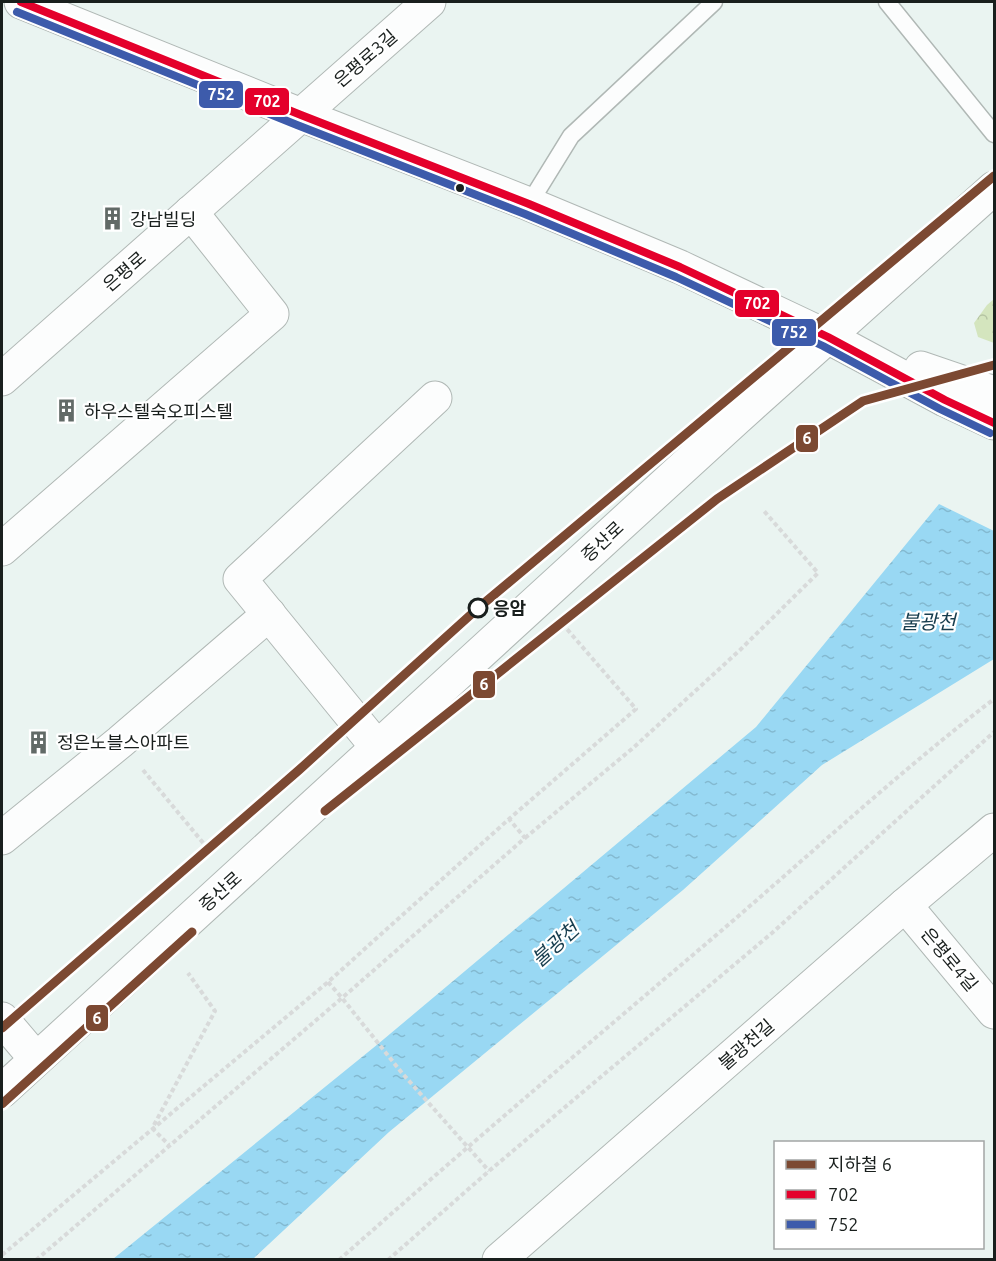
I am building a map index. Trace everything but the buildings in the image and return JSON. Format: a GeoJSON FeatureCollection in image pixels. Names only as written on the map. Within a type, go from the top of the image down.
{"type":"FeatureCollection","features":[{"type":"Feature","properties":{"kind":"street"},"geometry":{"type":"LineString","coordinates":[[21,2],[68,10],[301,115],[529,204],[680,267],[828,337],[945,400],[994,423]]}},
{"type":"Feature","properties":{"kind":"street","name":"은평로3길"},"geometry":{"type":"LineString","coordinates":[[301,115],[424,3]]}},
{"type":"Feature","properties":{"kind":"street","name":"은평로"},"geometry":{"type":"LineString","coordinates":[[2,379],[301,115]]}},
{"type":"Feature","properties":{"kind":"street","name":"증산로"},"geometry":{"type":"LineString","coordinates":[[2,1091],[728,426],[994,188]]}},
{"type":"Feature","properties":{"kind":"street"},"geometry":{"type":"LineString","coordinates":[[2,549],[272,314],[191,212]]}},
{"type":"Feature","properties":{"kind":"street"},"geometry":{"type":"LineString","coordinates":[[828,337],[994,393]]}},
{"type":"Feature","properties":{"kind":"street"},"geometry":{"type":"LineString","coordinates":[[377,747],[240,579],[435,398]]}},
{"type":"Feature","properties":{"kind":"street"},"geometry":{"type":"LineString","coordinates":[[2,838],[269,614]]}},
{"type":"Feature","properties":{"kind":"street","name":"불광천길"},"geometry":{"type":"LineString","coordinates":[[499,1260],[994,830]]}},
{"type":"Feature","properties":{"kind":"street","name":"은평로4길"},"geometry":{"type":"LineString","coordinates":[[905,905],[990,996]]}},
{"type":"Feature","properties":{"kind":"street"},"geometry":{"type":"LineString","coordinates":[[2,1019],[36,1059]]}},
{"type":"Feature","properties":{"kind":"lane"},"geometry":{"type":"LineString","coordinates":[[529,204],[571,136],[714,2]]}},
{"type":"Feature","properties":{"kind":"lane"},"geometry":{"type":"LineString","coordinates":[[887,2],[994,134]]}},
{"type":"Feature","properties":{"kind":"path"},"geometry":{"type":"LineString","coordinates":[[36,1260],[525,838],[633,748],[740,650],[818,573],[764,511]]}},
{"type":"Feature","properties":{"kind":"path"},"geometry":{"type":"LineString","coordinates":[[2,1255],[328,982],[509,819],[636,709],[540,598]]}},
{"type":"Feature","properties":{"kind":"path"},"geometry":{"type":"LineString","coordinates":[[339,1260],[467,1147],[947,735],[994,699]]}},
{"type":"Feature","properties":{"kind":"path"},"geometry":{"type":"LineString","coordinates":[[388,1260],[489,1171],[772,933],[994,732]]}},
{"type":"Feature","properties":{"kind":"path"},"geometry":{"type":"LineString","coordinates":[[120,741],[233,879]]}},
{"type":"Feature","properties":{"kind":"path"},"geometry":{"type":"LineString","coordinates":[[509,819],[525,838]]}},
{"type":"Feature","properties":{"kind":"path"},"geometry":{"type":"LineString","coordinates":[[152,1128],[215,1011],[165,941]]}},
{"type":"Feature","properties":{"kind":"path"},"geometry":{"type":"LineString","coordinates":[[328,982],[402,1073],[489,1171]]}},
{"type":"Feature","properties":{"kind":"path"},"geometry":{"type":"LineString","coordinates":[[152,1128],[169,1145]]}},
{"type":"Feature","properties":{"kind":"green space"},"geometry":{"type":"Polygon","coordinates":[[[994,299],[994,343],[978,337],[974,323],[994,299]]]}},
{"type":"Feature","properties":{"kind":"water","name":"불광천"},"geometry":{"type":"Polygon","coordinates":[[[939,504],[994,531],[994,659],[822,765],[683,890],[389,1132],[253,1259],[113,1259],[378,1044],[756,727],[939,504]]]}},
{"type":"Feature","properties":{"kind":"metro line","name":"6"},"geometry":{"type":"LineString","coordinates":[[2,1028],[299,770],[477,609],[994,176]]}},
{"type":"Feature","properties":{"kind":"metro line","name":"6"},"geometry":{"type":"LineString","coordinates":[[325,811],[717,499],[863,401],[994,365]]}},
{"type":"Feature","properties":{"kind":"metro line","name":"6"},"geometry":{"type":"LineString","coordinates":[[2,1104],[192,932]]}},
{"type":"Feature","properties":{"kind":"transit line","name":"702"},"geometry":{"type":"LineString","coordinates":[[21,2],[529,204],[680,267],[828,337],[945,400],[994,423]]}},
{"type":"Feature","properties":{"kind":"transit line","name":"752"},"geometry":{"type":"LineString","coordinates":[[17,12],[525,214],[676,277],[823,346],[940,409],[990,433]]}},
{"type":"Feature","properties":{"kind":"place","name":"강남빌딩"},"geometry":{"type":"Point","coordinates":[112,219]}},
{"type":"Feature","properties":{"kind":"place","name":"하우스텔숙오피스텔"},"geometry":{"type":"Point","coordinates":[66,411]}},
{"type":"Feature","properties":{"kind":"place","name":"응암"},"geometry":{"type":"Point","coordinates":[478,608]}},
{"type":"Feature","properties":{"kind":"place","name":"정은노블스아파트"},"geometry":{"type":"Point","coordinates":[39,742]}}]}
